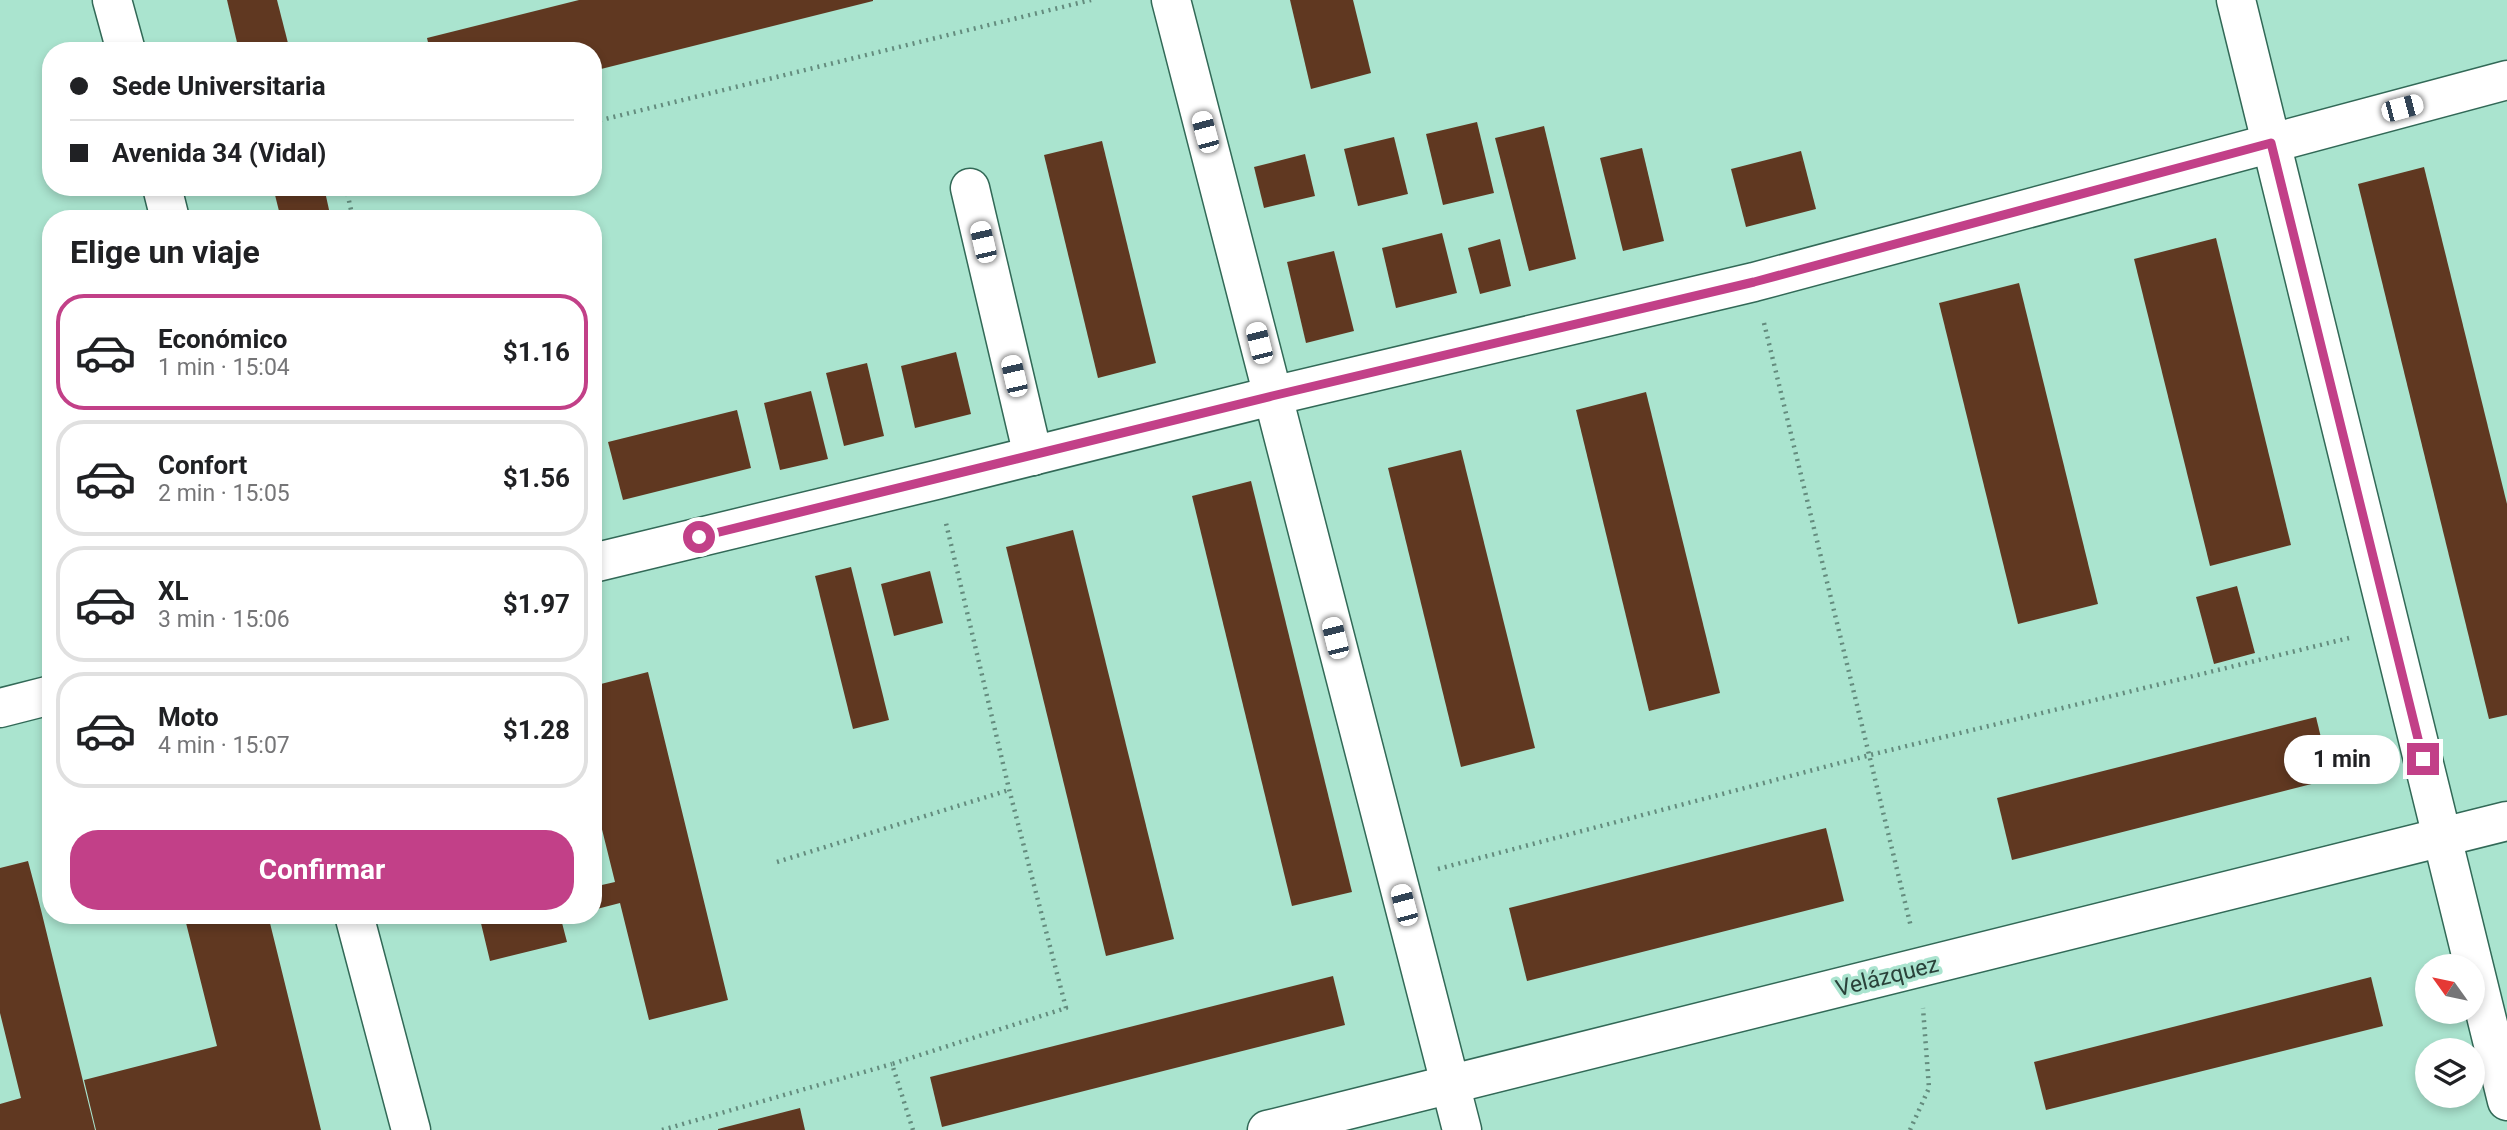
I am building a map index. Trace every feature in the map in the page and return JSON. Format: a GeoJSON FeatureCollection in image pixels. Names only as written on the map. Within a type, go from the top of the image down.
{"type":"FeatureCollection","features":[{"type":"Feature","properties":{"kind":"street"},"geometry":{"type":"LineString","coordinates":[[112,0],[124,42]]}},
{"type":"Feature","properties":{"kind":"street"},"geometry":{"type":"LineString","coordinates":[[1171,0],[1462,1130]]}},
{"type":"Feature","properties":{"kind":"street"},"geometry":{"type":"LineString","coordinates":[[2236,0],[2507,1101]]}},
{"type":"Feature","properties":{"kind":"street"},"geometry":{"type":"LineString","coordinates":[[602,561],[1272,396],[1754,282],[2507,80]]}},
{"type":"Feature","properties":{"kind":"street"},"geometry":{"type":"LineString","coordinates":[[970,188],[1033,456]]}},
{"type":"Feature","properties":{"kind":"street"},"geometry":{"type":"LineString","coordinates":[[0,708],[42,697]]}},
{"type":"Feature","properties":{"kind":"street","name":"Velázquez"},"geometry":{"type":"LineString","coordinates":[[1267,1130],[2507,821]]}},
{"type":"Feature","properties":{"kind":"street"},"geometry":{"type":"LineString","coordinates":[[356,924],[411,1130]]}},
{"type":"Feature","properties":{"kind":"path"},"geometry":{"type":"LineString","coordinates":[[602,120],[1091,0]]}},
{"type":"Feature","properties":{"kind":"path"},"geometry":{"type":"LineString","coordinates":[[1754,282],[1920,968],[1929,1088],[1910,1130]]}},
{"type":"Feature","properties":{"kind":"path"},"geometry":{"type":"LineString","coordinates":[[662,1130],[892,1064],[1066,1008],[1009,789],[936,480]]}},
{"type":"Feature","properties":{"kind":"path"},"geometry":{"type":"LineString","coordinates":[[1397,880],[1870,755],[2391,628]]}},
{"type":"Feature","properties":{"kind":"path"},"geometry":{"type":"LineString","coordinates":[[777,862],[1009,789]]}},
{"type":"Feature","properties":{"kind":"path"},"geometry":{"type":"LineString","coordinates":[[892,1064],[913,1130]]}},
{"type":"Feature","properties":{"kind":"building"},"geometry":{"type":"Polygon","coordinates":[[[227,0],[277,0],[288,42],[237,42],[227,0]]]}},
{"type":"Feature","properties":{"kind":"building"},"geometry":{"type":"Polygon","coordinates":[[[579,0],[873,0],[602,69],[602,42],[428,42],[427,38],[579,0]]]}},
{"type":"Feature","properties":{"kind":"building"},"geometry":{"type":"Polygon","coordinates":[[[1290,0],[1353,0],[1371,73],[1311,89],[1290,0]]]}},
{"type":"Feature","properties":{"kind":"building"},"geometry":{"type":"Polygon","coordinates":[[[1477,122],[1494,193],[1443,205],[1426,134],[1477,122]]]}},
{"type":"Feature","properties":{"kind":"building"},"geometry":{"type":"Polygon","coordinates":[[[1544,126],[1576,259],[1529,271],[1495,138],[1544,126]]]}},
{"type":"Feature","properties":{"kind":"building"},"geometry":{"type":"Polygon","coordinates":[[[1394,137],[1408,194],[1358,206],[1344,149],[1394,137]]]}},
{"type":"Feature","properties":{"kind":"building"},"geometry":{"type":"Polygon","coordinates":[[[1102,141],[1156,363],[1098,378],[1044,155],[1102,141]]]}},
{"type":"Feature","properties":{"kind":"building"},"geometry":{"type":"Polygon","coordinates":[[[1642,148],[1664,241],[1623,251],[1600,158],[1642,148]]]}},
{"type":"Feature","properties":{"kind":"building"},"geometry":{"type":"Polygon","coordinates":[[[1801,151],[1816,209],[1746,227],[1731,169],[1801,151]]]}},
{"type":"Feature","properties":{"kind":"building"},"geometry":{"type":"Polygon","coordinates":[[[1305,154],[1315,196],[1264,208],[1254,167],[1305,154]]]}},
{"type":"Feature","properties":{"kind":"building"},"geometry":{"type":"Polygon","coordinates":[[[2424,167],[2507,504],[2507,715],[2489,719],[2358,184],[2424,167]]]}},
{"type":"Feature","properties":{"kind":"building"},"geometry":{"type":"Polygon","coordinates":[[[275,196],[326,196],[329,210],[279,210],[275,196]]]}},
{"type":"Feature","properties":{"kind":"building"},"geometry":{"type":"Polygon","coordinates":[[[1442,233],[1457,293],[1396,308],[1382,248],[1442,233]]]}},
{"type":"Feature","properties":{"kind":"building"},"geometry":{"type":"Polygon","coordinates":[[[2216,238],[2291,545],[2210,566],[2134,259],[2216,238]]]}},
{"type":"Feature","properties":{"kind":"building"},"geometry":{"type":"Polygon","coordinates":[[[1500,239],[1511,286],[1480,294],[1468,248],[1500,239]]]}},
{"type":"Feature","properties":{"kind":"building"},"geometry":{"type":"Polygon","coordinates":[[[1334,251],[1354,331],[1306,343],[1287,262],[1334,251]]]}},
{"type":"Feature","properties":{"kind":"building"},"geometry":{"type":"Polygon","coordinates":[[[2019,283],[2098,604],[2018,624],[1939,303],[2019,283]]]}},
{"type":"Feature","properties":{"kind":"building"},"geometry":{"type":"Polygon","coordinates":[[[956,352],[971,414],[915,428],[901,366],[956,352]]]}},
{"type":"Feature","properties":{"kind":"building"},"geometry":{"type":"Polygon","coordinates":[[[867,363],[884,436],[844,446],[826,373],[867,363]]]}},
{"type":"Feature","properties":{"kind":"building"},"geometry":{"type":"Polygon","coordinates":[[[811,391],[828,459],[780,470],[764,403],[811,391]]]}},
{"type":"Feature","properties":{"kind":"building"},"geometry":{"type":"Polygon","coordinates":[[[1646,392],[1720,693],[1649,711],[1576,410],[1646,392]]]}},
{"type":"Feature","properties":{"kind":"building"},"geometry":{"type":"Polygon","coordinates":[[[737,410],[751,468],[623,500],[608,442],[737,410]]]}},
{"type":"Feature","properties":{"kind":"building"},"geometry":{"type":"Polygon","coordinates":[[[1461,450],[1535,748],[1461,767],[1388,468],[1461,450]]]}},
{"type":"Feature","properties":{"kind":"building"},"geometry":{"type":"Polygon","coordinates":[[[1251,481],[1352,892],[1292,906],[1192,496],[1251,481]]]}},
{"type":"Feature","properties":{"kind":"building"},"geometry":{"type":"Polygon","coordinates":[[[1073,530],[1174,939],[1106,956],[1006,547],[1073,530]]]}},
{"type":"Feature","properties":{"kind":"building"},"geometry":{"type":"Polygon","coordinates":[[[851,567],[889,720],[853,729],[815,576],[851,567]]]}},
{"type":"Feature","properties":{"kind":"building"},"geometry":{"type":"Polygon","coordinates":[[[930,571],[943,623],[894,636],[881,584],[930,571]]]}},
{"type":"Feature","properties":{"kind":"building"},"geometry":{"type":"Polygon","coordinates":[[[2237,586],[2255,653],[2214,664],[2196,597],[2237,586]]]}},
{"type":"Feature","properties":{"kind":"building"},"geometry":{"type":"Polygon","coordinates":[[[648,672],[728,1000],[649,1020],[620,903],[602,908],[602,885],[615,882],[602,829],[602,684],[648,672]]]}},
{"type":"Feature","properties":{"kind":"building"},"geometry":{"type":"Polygon","coordinates":[[[2316,717],[2331,779],[2012,860],[1997,798],[2316,717]]]}},
{"type":"Feature","properties":{"kind":"building"},"geometry":{"type":"Polygon","coordinates":[[[1826,828],[1844,901],[1527,981],[1509,908],[1826,828]]]}},
{"type":"Feature","properties":{"kind":"building"},"geometry":{"type":"Polygon","coordinates":[[[28,861],[95,1130],[0,1130],[0,1104],[21,1098],[0,1013],[0,868],[28,861]]]}},
{"type":"Feature","properties":{"kind":"building"},"geometry":{"type":"Polygon","coordinates":[[[186,924],[270,924],[321,1130],[96,1130],[84,1080],[217,1046],[186,924]]]}},
{"type":"Feature","properties":{"kind":"building"},"geometry":{"type":"Polygon","coordinates":[[[481,924],[562,924],[567,942],[490,961],[481,924]]]}},
{"type":"Feature","properties":{"kind":"building"},"geometry":{"type":"Polygon","coordinates":[[[1333,976],[1345,1025],[942,1127],[930,1077],[1333,976]]]}},
{"type":"Feature","properties":{"kind":"building"},"geometry":{"type":"Polygon","coordinates":[[[2371,977],[2383,1026],[2046,1110],[2034,1062],[2371,977]]]}},
{"type":"Feature","properties":{"kind":"building"},"geometry":{"type":"Polygon","coordinates":[[[800,1108],[805,1130],[718,1130],[718,1129],[800,1108]]]}},
{"type":"Feature","properties":{"kind":"route"},"geometry":{"type":"LineString","coordinates":[[699,537],[1272,396],[1754,282],[2271,143],[2423,759]]}}]}
